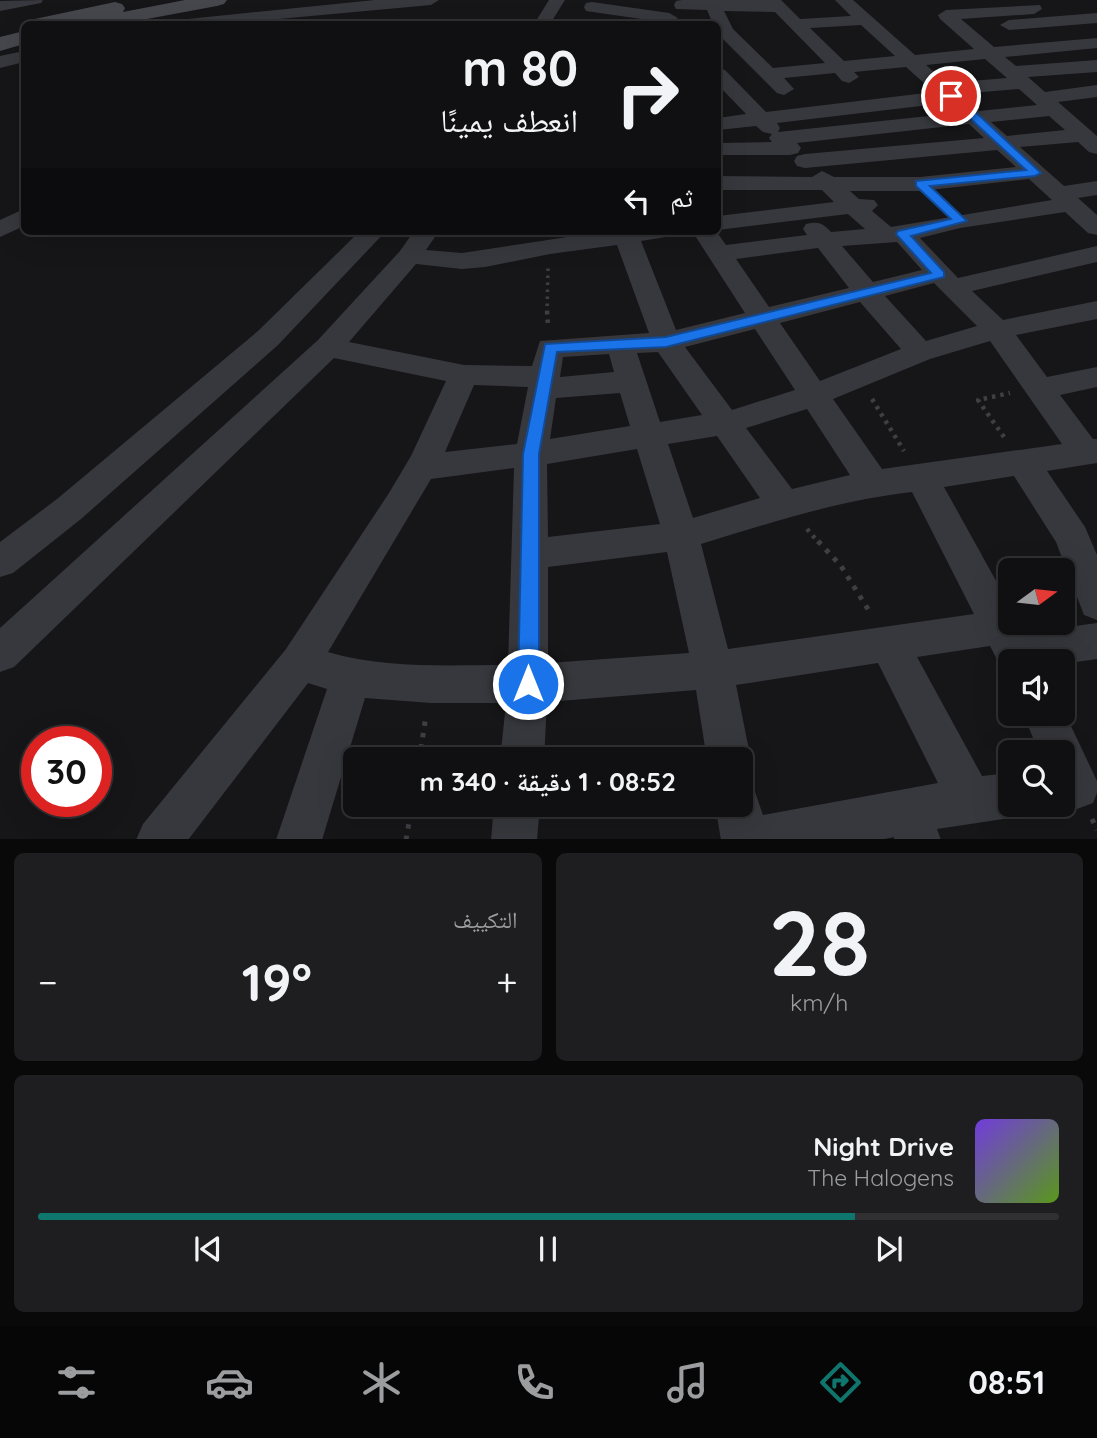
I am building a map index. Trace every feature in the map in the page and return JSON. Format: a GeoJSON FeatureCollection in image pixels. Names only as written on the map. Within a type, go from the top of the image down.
{"type":"FeatureCollection","features":[{"type":"Feature","properties":{"kind":"main road"},"geometry":{"type":"LineString","coordinates":[[52,21],[159,0]]}},
{"type":"Feature","properties":{"kind":"main road"},"geometry":{"type":"LineString","coordinates":[[106,21],[217,0]]}},
{"type":"Feature","properties":{"kind":"main road"},"geometry":{"type":"LineString","coordinates":[[0,32],[21,28]]}},
{"type":"Feature","properties":{"kind":"main road"},"geometry":{"type":"LineString","coordinates":[[1,58],[21,41]]}},
{"type":"Feature","properties":{"kind":"street"},"geometry":{"type":"LineString","coordinates":[[0,6],[35,0]]}},
{"type":"Feature","properties":{"kind":"street"},"geometry":{"type":"LineString","coordinates":[[216,21],[430,0]]}},
{"type":"Feature","properties":{"kind":"street"},"geometry":{"type":"LineString","coordinates":[[544,21],[557,0]]}},
{"type":"Feature","properties":{"kind":"street"},"geometry":{"type":"LineString","coordinates":[[843,0],[1097,228]]}},
{"type":"Feature","properties":{"kind":"street"},"geometry":{"type":"LineString","coordinates":[[362,21],[391,2]]}},
{"type":"Feature","properties":{"kind":"street"},"geometry":{"type":"LineString","coordinates":[[582,21],[595,4],[667,21],[683,2],[713,6],[774,3],[840,68],[910,126]]}},
{"type":"Feature","properties":{"kind":"street"},"geometry":{"type":"LineString","coordinates":[[1056,3],[993,5],[946,15],[1074,122]]}},
{"type":"Feature","properties":{"kind":"street"},"geometry":{"type":"LineString","coordinates":[[1028,4],[1093,47]]}},
{"type":"Feature","properties":{"kind":"street"},"geometry":{"type":"LineString","coordinates":[[993,5],[1016,24]]}},
{"type":"Feature","properties":{"kind":"street"},"geometry":{"type":"LineString","coordinates":[[713,6],[720,21]]}},
{"type":"Feature","properties":{"kind":"street"},"geometry":{"type":"LineString","coordinates":[[1035,48],[1004,25],[1097,18]]}},
{"type":"Feature","properties":{"kind":"street"},"geometry":{"type":"LineString","coordinates":[[795,24],[865,20]]}},
{"type":"Feature","properties":{"kind":"street"},"geometry":{"type":"LineString","coordinates":[[721,23],[739,46],[808,113]]}},
{"type":"Feature","properties":{"kind":"street"},"geometry":{"type":"LineString","coordinates":[[721,48],[739,46]]}},
{"type":"Feature","properties":{"kind":"street"},"geometry":{"type":"LineString","coordinates":[[769,75],[989,51],[1093,47]]}},
{"type":"Feature","properties":{"kind":"street"},"geometry":{"type":"LineString","coordinates":[[1,58],[21,57]]}},
{"type":"Feature","properties":{"kind":"street"},"geometry":{"type":"LineString","coordinates":[[721,124],[883,104],[1097,66]]}},
{"type":"Feature","properties":{"kind":"street"},"geometry":{"type":"LineString","coordinates":[[530,554],[681,536],[785,505],[873,483],[1092,453],[997,330],[894,234],[827,183],[721,77]]}},
{"type":"Feature","properties":{"kind":"street"},"geometry":{"type":"LineString","coordinates":[[721,149],[1003,143],[1074,122],[1097,91]]}},
{"type":"Feature","properties":{"kind":"street"},"geometry":{"type":"LineString","coordinates":[[792,149],[973,116],[1074,122]]}},
{"type":"Feature","properties":{"kind":"street"},"geometry":{"type":"LineString","coordinates":[[721,221],[855,206],[1035,173]]}},
{"type":"Feature","properties":{"kind":"street"},"geometry":{"type":"LineString","coordinates":[[721,183],[827,183],[929,192],[960,221]]}},
{"type":"Feature","properties":{"kind":"street"},"geometry":{"type":"LineString","coordinates":[[718,254],[894,234],[1065,199],[1097,188]]}},
{"type":"Feature","properties":{"kind":"street"},"geometry":{"type":"LineString","coordinates":[[801,212],[867,293],[920,352]]}},
{"type":"Feature","properties":{"kind":"street"},"geometry":{"type":"LineString","coordinates":[[0,230],[21,218]]}},
{"type":"Feature","properties":{"kind":"street"},"geometry":{"type":"LineString","coordinates":[[0,562],[69,509],[268,338],[370,235]]}},
{"type":"Feature","properties":{"kind":"street"},"geometry":{"type":"LineString","coordinates":[[0,654],[328,347],[409,256],[424,235]]}},
{"type":"Feature","properties":{"kind":"street"},"geometry":{"type":"LineString","coordinates":[[409,256],[462,261],[550,238],[607,235]]}},
{"type":"Feature","properties":{"kind":"street"},"geometry":{"type":"LineString","coordinates":[[626,235],[666,342],[785,505]]}},
{"type":"Feature","properties":{"kind":"street"},"geometry":{"type":"LineString","coordinates":[[716,235],[718,254],[873,483]]}},
{"type":"Feature","properties":{"kind":"street"},"geometry":{"type":"LineString","coordinates":[[545,371],[620,344],[666,342],[867,293],[1097,254]]}},
{"type":"Feature","properties":{"kind":"street"},"geometry":{"type":"LineString","coordinates":[[421,468],[531,454],[726,423],[814,395],[920,352],[997,330],[1097,310]]}},
{"type":"Feature","properties":{"kind":"street"},"geometry":{"type":"LineString","coordinates":[[620,344],[681,536],[713,670],[727,747]]}},
{"type":"Feature","properties":{"kind":"street"},"geometry":{"type":"LineString","coordinates":[[328,347],[464,375],[545,371],[633,381]]}},
{"type":"Feature","properties":{"kind":"street"},"geometry":{"type":"LineString","coordinates":[[523,747],[528,684],[531,454],[545,371]]}},
{"type":"Feature","properties":{"kind":"street"},"geometry":{"type":"LineString","coordinates":[[159,839],[300,662],[421,468],[464,375]]}},
{"type":"Feature","properties":{"kind":"street"},"geometry":{"type":"LineString","coordinates":[[1042,389],[1097,377]]}},
{"type":"Feature","properties":{"kind":"street"},"geometry":{"type":"LineString","coordinates":[[1024,464],[1084,534],[1097,603]]}},
{"type":"Feature","properties":{"kind":"street"},"geometry":{"type":"LineString","coordinates":[[922,478],[1012,647]]}},
{"type":"Feature","properties":{"kind":"street"},"geometry":{"type":"LineString","coordinates":[[300,662],[351,678],[431,684],[528,684],[713,670],[889,645],[1012,647],[1097,642]]}},
{"type":"Feature","properties":{"kind":"street"},"geometry":{"type":"LineString","coordinates":[[754,839],[912,825],[990,797],[889,645]]}},
{"type":"Feature","properties":{"kind":"street"},"geometry":{"type":"LineString","coordinates":[[299,839],[351,678]]}},
{"type":"Feature","properties":{"kind":"street"},"geometry":{"type":"LineString","coordinates":[[514,839],[516,817]]}},
{"type":"Feature","properties":{"kind":"street"},"geometry":{"type":"LineString","coordinates":[[739,817],[744,839]]}},
{"type":"Feature","properties":{"kind":"path"},"geometry":{"type":"LineString","coordinates":[[545,371],[550,238]]}},
{"type":"Feature","properties":{"kind":"path"},"geometry":{"type":"LineString","coordinates":[[857,377],[922,478]]}},
{"type":"Feature","properties":{"kind":"path"},"geometry":{"type":"LineString","coordinates":[[1024,464],[978,400],[982,397],[1042,389]]}},
{"type":"Feature","properties":{"kind":"path"},"geometry":{"type":"LineString","coordinates":[[785,505],[841,566],[889,645]]}},
{"type":"Feature","properties":{"kind":"path"},"geometry":{"type":"LineString","coordinates":[[421,747],[431,684]]}},
{"type":"Feature","properties":{"kind":"path"},"geometry":{"type":"LineString","coordinates":[[406,839],[410,817]]}},
{"type":"Feature","properties":{"kind":"route"},"geometry":{"type":"LineString","coordinates":[[528,684],[531,454],[550,348],[666,342],[940,274],[903,234],[960,221],[920,184],[1035,173],[951,96]]}}]}
